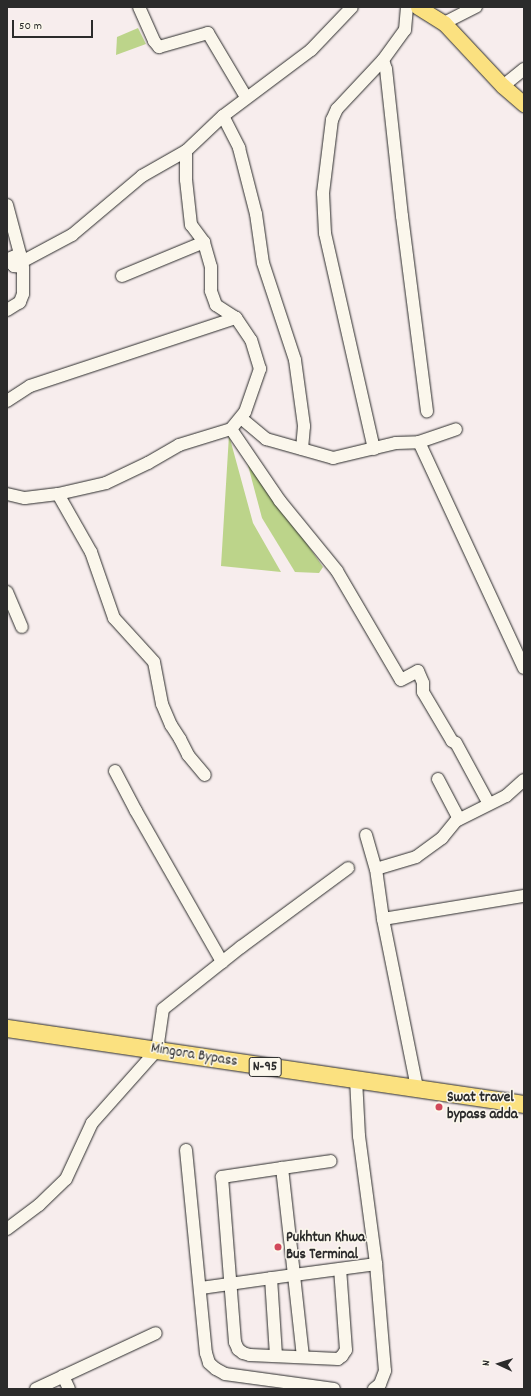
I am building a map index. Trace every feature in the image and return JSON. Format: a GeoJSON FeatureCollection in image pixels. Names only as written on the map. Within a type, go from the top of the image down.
{"type":"FeatureCollection","features":[{"type":"Feature","properties":{"kind":"highway","name":"Mingora Bypass"},"geometry":{"type":"LineString","coordinates":[[7,1028],[417,1087],[524,1104]]}},
{"type":"Feature","properties":{"kind":"main road"},"geometry":{"type":"LineString","coordinates":[[418,7],[444,23],[503,86],[524,104]]}},
{"type":"Feature","properties":{"kind":"street"},"geometry":{"type":"LineString","coordinates":[[139,7],[154,41],[160,47],[208,33],[246,97]]}},
{"type":"Feature","properties":{"kind":"street"},"geometry":{"type":"LineString","coordinates":[[14,266],[72,235],[115,201],[142,176],[186,152],[222,116],[311,50],[352,7]]}},
{"type":"Feature","properties":{"kind":"street"},"geometry":{"type":"LineString","coordinates":[[374,449],[326,233],[323,193],[332,120],[337,109],[383,60],[405,30],[407,7]]}},
{"type":"Feature","properties":{"kind":"street"},"geometry":{"type":"LineString","coordinates":[[444,23],[476,7]]}},
{"type":"Feature","properties":{"kind":"street"},"geometry":{"type":"LineString","coordinates":[[383,60],[386,69],[402,216],[427,411]]}},
{"type":"Feature","properties":{"kind":"street"},"geometry":{"type":"LineString","coordinates":[[503,86],[524,69]]}},
{"type":"Feature","properties":{"kind":"street"},"geometry":{"type":"LineString","coordinates":[[222,116],[239,148],[256,214],[263,263],[295,360],[304,426],[302,449]]}},
{"type":"Feature","properties":{"kind":"street"},"geometry":{"type":"LineString","coordinates":[[7,494],[25,498],[58,494],[106,483],[148,463],[179,445],[231,428],[245,412],[260,369],[251,340],[236,318],[216,305],[211,291],[211,267],[204,242],[191,225],[186,180],[186,152]]}},
{"type":"Feature","properties":{"kind":"street"},"geometry":{"type":"LineString","coordinates":[[7,204],[20,254],[8,259],[14,266],[24,267],[23,294],[20,302],[7,310]]}},
{"type":"Feature","properties":{"kind":"street"},"geometry":{"type":"LineString","coordinates":[[122,276],[204,242]]}},
{"type":"Feature","properties":{"kind":"street"},"geometry":{"type":"LineString","coordinates":[[7,401],[30,386],[236,318]]}},
{"type":"Feature","properties":{"kind":"street"},"geometry":{"type":"LineString","coordinates":[[241,418],[266,438],[333,458],[396,443],[419,442],[456,429]]}},
{"type":"Feature","properties":{"kind":"street"},"geometry":{"type":"LineString","coordinates":[[231,428],[280,501],[336,571],[401,680],[418,671],[423,683],[423,692],[452,741],[456,743],[489,804]]}},
{"type":"Feature","properties":{"kind":"street"},"geometry":{"type":"LineString","coordinates":[[419,442],[524,668]]}},
{"type":"Feature","properties":{"kind":"street"},"geometry":{"type":"LineString","coordinates":[[58,494],[91,552],[114,618],[154,662],[162,704],[171,726],[188,755],[205,775]]}},
{"type":"Feature","properties":{"kind":"street"},"geometry":{"type":"LineString","coordinates":[[7,592],[22,628]]}},
{"type":"Feature","properties":{"kind":"street"},"geometry":{"type":"LineString","coordinates":[[115,771],[136,811],[222,962]]}},
{"type":"Feature","properties":{"kind":"street"},"geometry":{"type":"LineString","coordinates":[[438,779],[459,819]]}},
{"type":"Feature","properties":{"kind":"street"},"geometry":{"type":"LineString","coordinates":[[376,869],[416,857],[442,838],[459,819],[506,796],[524,780]]}},
{"type":"Feature","properties":{"kind":"street"},"geometry":{"type":"LineString","coordinates":[[366,835],[376,869],[383,919],[417,1087]]}},
{"type":"Feature","properties":{"kind":"street"},"geometry":{"type":"LineString","coordinates":[[7,1229],[39,1205],[66,1179],[92,1123],[157,1050],[163,1009],[222,962],[348,868]]}},
{"type":"Feature","properties":{"kind":"street"},"geometry":{"type":"LineString","coordinates":[[383,919],[524,896]]}},
{"type":"Feature","properties":{"kind":"street"},"geometry":{"type":"LineString","coordinates":[[356,1079],[359,1136],[376,1264],[385,1371],[380,1384],[374,1389]]}},
{"type":"Feature","properties":{"kind":"street"},"geometry":{"type":"LineString","coordinates":[[186,1150],[201,1288],[206,1353],[209,1363],[225,1374],[334,1389]]}},
{"type":"Feature","properties":{"kind":"street"},"geometry":{"type":"LineString","coordinates":[[331,1161],[222,1177],[235,1342],[238,1349],[243,1353],[250,1355],[338,1359],[346,1350],[340,1269]]}},
{"type":"Feature","properties":{"kind":"street"},"geometry":{"type":"LineString","coordinates":[[282,1168],[303,1357]]}},
{"type":"Feature","properties":{"kind":"street"},"geometry":{"type":"LineString","coordinates":[[201,1288],[376,1264]]}},
{"type":"Feature","properties":{"kind":"street"},"geometry":{"type":"LineString","coordinates":[[271,1278],[276,1356]]}},
{"type":"Feature","properties":{"kind":"street"},"geometry":{"type":"LineString","coordinates":[[36,1389],[156,1333]]}},
{"type":"Feature","properties":{"kind":"street"},"geometry":{"type":"LineString","coordinates":[[64,1376],[69,1389]]}},
{"type":"Feature","properties":{"kind":"green space"},"geometry":{"type":"Polygon","coordinates":[[[138,28],[146,44],[116,55],[117,37],[138,28]]]}},
{"type":"Feature","properties":{"kind":"green space"},"geometry":{"type":"Polygon","coordinates":[[[229,435],[253,523],[281,572],[221,566],[229,435]]]}},
{"type":"Feature","properties":{"kind":"green space"},"geometry":{"type":"Polygon","coordinates":[[[245,454],[323,567],[319,573],[295,572],[262,518],[245,454]]]}},
{"type":"Feature","properties":{"kind":"place","name":"Swat travel bypass adda"},"geometry":{"type":"Point","coordinates":[439,1107]}},
{"type":"Feature","properties":{"kind":"place","name":"Pukhtun Khwa Bus Terminal"},"geometry":{"type":"Point","coordinates":[278,1247]}}]}
